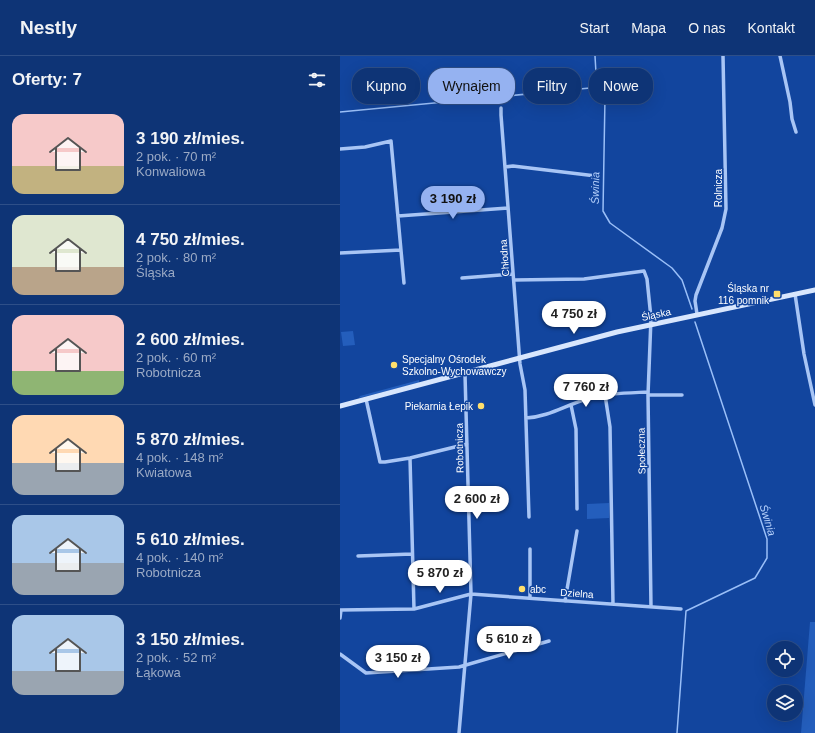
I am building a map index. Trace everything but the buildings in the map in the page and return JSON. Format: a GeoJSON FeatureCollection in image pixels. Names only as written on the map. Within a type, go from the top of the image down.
{"type":"FeatureCollection","features":[{"type":"Feature","properties":{"kind":"street","name":"Rolnicza"},"geometry":{"type":"LineString","coordinates":[[697,314],[695,301],[696,295],[722,228],[726,210],[723,56]]}},
{"type":"Feature","properties":{"kind":"street"},"geometry":{"type":"LineString","coordinates":[[780,56],[790,102],[792,119],[796,132]]}},
{"type":"Feature","properties":{"kind":"street","name":"Chłodna"},"geometry":{"type":"LineString","coordinates":[[501,108],[500,115],[520,358],[525,387],[529,516]]}},
{"type":"Feature","properties":{"kind":"street"},"geometry":{"type":"LineString","coordinates":[[340,149],[365,147],[379,142],[391,141],[404,283]]}},
{"type":"Feature","properties":{"kind":"street"},"geometry":{"type":"LineString","coordinates":[[505,167],[513,166],[596,176]]}},
{"type":"Feature","properties":{"kind":"street"},"geometry":{"type":"LineString","coordinates":[[398,216],[508,208]]}},
{"type":"Feature","properties":{"kind":"street"},"geometry":{"type":"LineString","coordinates":[[340,253],[401,250]]}},
{"type":"Feature","properties":{"kind":"street","name":"Społeczna"},"geometry":{"type":"LineString","coordinates":[[514,280],[584,279],[644,272],[647,279],[651,324],[648,394],[651,607]]}},
{"type":"Feature","properties":{"kind":"street"},"geometry":{"type":"LineString","coordinates":[[462,278],[513,274]]}},
{"type":"Feature","properties":{"kind":"street","name":"Śląska"},"geometry":{"type":"LineString","coordinates":[[340,406],[651,324],[815,290]]}},
{"type":"Feature","properties":{"kind":"street"},"geometry":{"type":"LineString","coordinates":[[795,294],[804,354],[815,405]]}},
{"type":"Feature","properties":{"kind":"street","name":"Robotnicza"},"geometry":{"type":"LineString","coordinates":[[459,733],[471,594],[465,374]]}},
{"type":"Feature","properties":{"kind":"street"},"geometry":{"type":"LineString","coordinates":[[526,418],[537,418],[587,399],[616,393],[682,394]]}},
{"type":"Feature","properties":{"kind":"street"},"geometry":{"type":"LineString","coordinates":[[605,395],[610,427],[613,604]]}},
{"type":"Feature","properties":{"kind":"street"},"geometry":{"type":"LineString","coordinates":[[366,399],[380,463],[410,458],[467,444]]}},
{"type":"Feature","properties":{"kind":"street"},"geometry":{"type":"LineString","coordinates":[[571,405],[576,429],[577,509]]}},
{"type":"Feature","properties":{"kind":"street"},"geometry":{"type":"LineString","coordinates":[[410,458],[414,609]]}},
{"type":"Feature","properties":{"kind":"street"},"geometry":{"type":"LineString","coordinates":[[565,601],[577,531]]}},
{"type":"Feature","properties":{"kind":"street"},"geometry":{"type":"LineString","coordinates":[[382,549],[382,555]]}},
{"type":"Feature","properties":{"kind":"street"},"geometry":{"type":"LineString","coordinates":[[530,549],[530,598]]}},
{"type":"Feature","properties":{"kind":"street"},"geometry":{"type":"LineString","coordinates":[[358,556],[412,554]]}},
{"type":"Feature","properties":{"kind":"street","name":"Dzielna"},"geometry":{"type":"LineString","coordinates":[[340,610],[414,609],[471,594],[681,609]]}},
{"type":"Feature","properties":{"kind":"street"},"geometry":{"type":"LineString","coordinates":[[340,610],[340,618]]}},
{"type":"Feature","properties":{"kind":"street"},"geometry":{"type":"LineString","coordinates":[[340,654],[366,673],[465,665],[549,641]]}},
{"type":"Feature","properties":{"kind":"shaded area"},"geometry":{"type":"Polygon","coordinates":[[[353,331],[355,345],[343,346],[341,332],[353,331]]]}},
{"type":"Feature","properties":{"kind":"shaded area"},"geometry":{"type":"Polygon","coordinates":[[[419,380],[419,383],[359,398],[360,396],[419,380]]]}},
{"type":"Feature","properties":{"kind":"shaded area"},"geometry":{"type":"Polygon","coordinates":[[[609,503],[609,518],[587,519],[587,504],[609,503]]]}},
{"type":"Feature","properties":{"kind":"shaded area"},"geometry":{"type":"Polygon","coordinates":[[[810,622],[815,622],[815,733],[801,733],[810,622]]]}},
{"type":"Feature","properties":{"kind":"waterway","name":"Świnia"},"geometry":{"type":"LineString","coordinates":[[595,56],[597,90],[605,97],[603,211],[610,223],[672,268],[682,280],[692,309]]}},
{"type":"Feature","properties":{"kind":"waterway"},"geometry":{"type":"LineString","coordinates":[[340,112],[589,88]]}},
{"type":"Feature","properties":{"kind":"waterway","name":"Świnia"},"geometry":{"type":"LineString","coordinates":[[677,733],[686,611],[755,578],[767,558],[767,539],[695,322]]}},
{"type":"Feature","properties":{"kind":"place","name":"Śląska nr 116 pomnik"},"geometry":{"type":"Point","coordinates":[777,294]}},
{"type":"Feature","properties":{"kind":"place","name":"Specjalny Ośrodek Szkolno-Wychowawczy"},"geometry":{"type":"Point","coordinates":[394,365]}},
{"type":"Feature","properties":{"kind":"place","name":"Piekarnia Łepik"},"geometry":{"type":"Point","coordinates":[481,406]}},
{"type":"Feature","properties":{"kind":"place","name":"abc"},"geometry":{"type":"Point","coordinates":[522,589]}}]}
